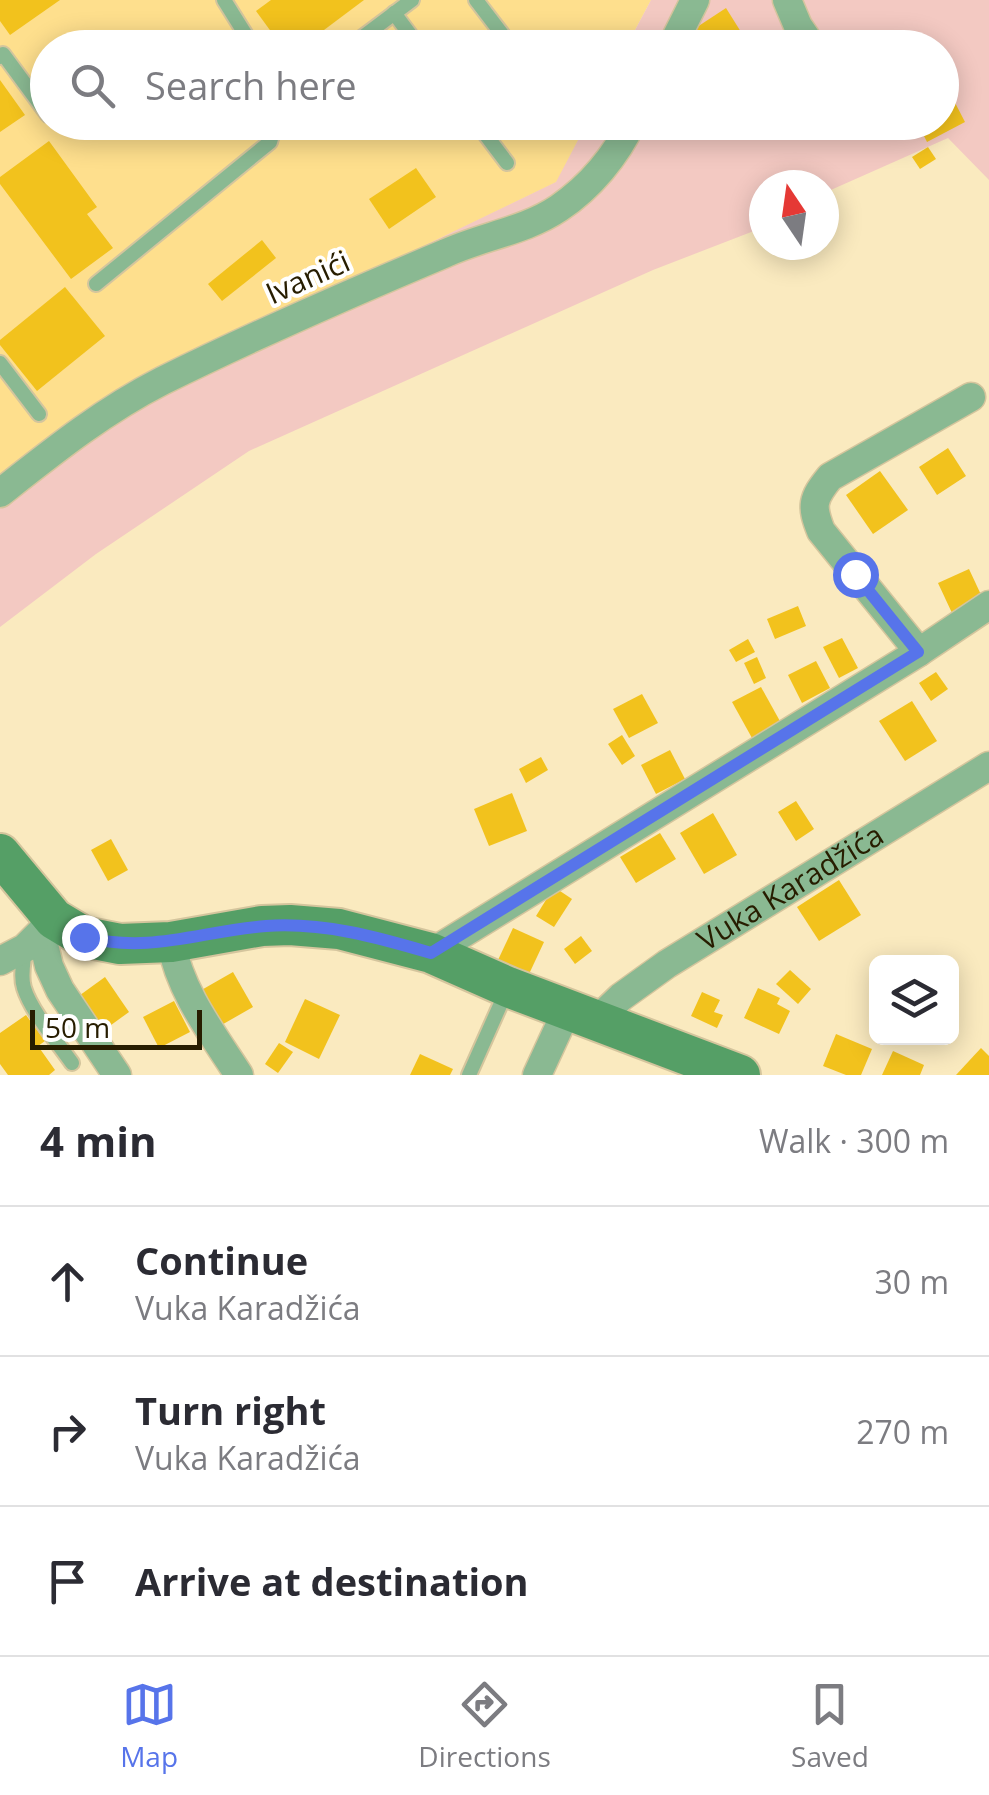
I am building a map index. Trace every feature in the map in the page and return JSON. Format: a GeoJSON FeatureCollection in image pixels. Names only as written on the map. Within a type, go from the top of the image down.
{"type":"FeatureCollection","features":[{"type":"Feature","properties":{"kind":"street"},"geometry":{"type":"LineString","coordinates":[[679,30],[695,0]]}},
{"type":"Feature","properties":{"kind":"street"},"geometry":{"type":"LineString","coordinates":[[787,0],[801,30]]}},
{"type":"Feature","properties":{"kind":"street","name":"Ivanići"},"geometry":{"type":"LineString","coordinates":[[0,493],[108,410],[162,381],[452,250],[527,225],[557,210],[606,165],[621,140]]}},
{"type":"Feature","properties":{"kind":"street"},"geometry":{"type":"LineString","coordinates":[[918,652],[822,532],[813,510],[818,492],[830,477],[971,396]]}},
{"type":"Feature","properties":{"kind":"street"},"geometry":{"type":"LineString","coordinates":[[431,953],[989,605]]}},
{"type":"Feature","properties":{"kind":"street","name":"Vuka Karadžića"},"geometry":{"type":"LineString","coordinates":[[537,1075],[582,1015],[621,997],[667,964],[989,766]]}},
{"type":"Feature","properties":{"kind":"street"},"geometry":{"type":"LineString","coordinates":[[0,854],[30,940],[117,1075]]}},
{"type":"Feature","properties":{"kind":"street"},"geometry":{"type":"LineString","coordinates":[[30,940],[84,937],[120,944],[171,942],[262,926],[317,926],[431,953],[508,987],[740,1075]]}},
{"type":"Feature","properties":{"kind":"street"},"geometry":{"type":"LineString","coordinates":[[171,942],[188,995],[240,1075]]}},
{"type":"Feature","properties":{"kind":"lane"},"geometry":{"type":"LineString","coordinates":[[224,0],[243,30]]}},
{"type":"Feature","properties":{"kind":"lane"},"geometry":{"type":"LineString","coordinates":[[372,30],[412,0]]}},
{"type":"Feature","properties":{"kind":"lane"},"geometry":{"type":"LineString","coordinates":[[476,0],[499,30]]}},
{"type":"Feature","properties":{"kind":"lane"},"geometry":{"type":"LineString","coordinates":[[394,13],[407,30]]}},
{"type":"Feature","properties":{"kind":"lane"},"geometry":{"type":"LineString","coordinates":[[1,53],[30,91]]}},
{"type":"Feature","properties":{"kind":"lane"},"geometry":{"type":"LineString","coordinates":[[96,284],[271,140]]}},
{"type":"Feature","properties":{"kind":"lane"},"geometry":{"type":"LineString","coordinates":[[489,140],[506,163]]}},
{"type":"Feature","properties":{"kind":"lane"},"geometry":{"type":"LineString","coordinates":[[0,363],[39,414]]}},
{"type":"Feature","properties":{"kind":"lane"},"geometry":{"type":"LineString","coordinates":[[30,940],[22,978],[25,992],[72,1062]]}},
{"type":"Feature","properties":{"kind":"lane"},"geometry":{"type":"LineString","coordinates":[[469,1075],[508,987]]}},
{"type":"Feature","properties":{"kind":"shaded area"},"geometry":{"type":"Polygon","coordinates":[[[0,0],[651,0],[635,30],[30,30],[30,140],[578,140],[557,182],[119,393],[0,478],[0,0]]]}},
{"type":"Feature","properties":{"kind":"shaded area"},"geometry":{"type":"Polygon","coordinates":[[[651,0],[989,0],[989,180],[950,140],[959,140],[959,30],[635,30],[651,0]]]}},
{"type":"Feature","properties":{"kind":"shaded area"},"geometry":{"type":"Polygon","coordinates":[[[578,140],[943,140],[839,186],[839,170],[749,170],[749,233],[653,270],[249,451],[96,554],[0,627],[0,478],[119,393],[556,182],[578,140]]]}},
{"type":"Feature","properties":{"kind":"building"},"geometry":{"type":"Polygon","coordinates":[[[0,0],[60,0],[10,35],[0,21],[0,0]]]}},
{"type":"Feature","properties":{"kind":"building"},"geometry":{"type":"Polygon","coordinates":[[[271,0],[364,0],[324,30],[270,30],[256,11],[271,0]]]}},
{"type":"Feature","properties":{"kind":"building"},"geometry":{"type":"Polygon","coordinates":[[[726,8],[740,30],[693,30],[726,8]]]}},
{"type":"Feature","properties":{"kind":"building"},"geometry":{"type":"Polygon","coordinates":[[[0,80],[25,115],[0,132],[0,80]]]}},
{"type":"Feature","properties":{"kind":"building"},"geometry":{"type":"Polygon","coordinates":[[[49,141],[97,207],[87,214],[113,248],[71,279],[0,184],[0,177],[49,141]]]}},
{"type":"Feature","properties":{"kind":"building"},"geometry":{"type":"Polygon","coordinates":[[[928,147],[936,159],[920,169],[912,157],[928,147]]]}},
{"type":"Feature","properties":{"kind":"building"},"geometry":{"type":"Polygon","coordinates":[[[416,168],[436,197],[389,229],[369,199],[416,168]]]}},
{"type":"Feature","properties":{"kind":"building"},"geometry":{"type":"Polygon","coordinates":[[[262,240],[276,258],[222,301],[208,284],[262,240]]]}},
{"type":"Feature","properties":{"kind":"building"},"geometry":{"type":"Polygon","coordinates":[[[65,287],[105,336],[37,391],[0,340],[65,287]]]}},
{"type":"Feature","properties":{"kind":"building"},"geometry":{"type":"Polygon","coordinates":[[[948,448],[966,476],[937,495],[919,467],[948,448]]]}},
{"type":"Feature","properties":{"kind":"building"},"geometry":{"type":"Polygon","coordinates":[[[880,471],[908,510],[873,534],[846,495],[880,471]]]}},
{"type":"Feature","properties":{"kind":"building"},"geometry":{"type":"Polygon","coordinates":[[[969,569],[983,599],[952,613],[938,583],[969,569]]]}},
{"type":"Feature","properties":{"kind":"building"},"geometry":{"type":"Polygon","coordinates":[[[798,606],[806,626],[775,639],[767,619],[798,606]]]}},
{"type":"Feature","properties":{"kind":"building"},"geometry":{"type":"Polygon","coordinates":[[[842,638],[858,668],[839,678],[823,647],[842,638]]]}},
{"type":"Feature","properties":{"kind":"building"},"geometry":{"type":"Polygon","coordinates":[[[748,639],[755,652],[736,662],[729,650],[748,639]]]}},
{"type":"Feature","properties":{"kind":"building"},"geometry":{"type":"Polygon","coordinates":[[[757,657],[766,678],[754,684],[744,663],[757,657]]]}},
{"type":"Feature","properties":{"kind":"building"},"geometry":{"type":"Polygon","coordinates":[[[816,661],[830,688],[802,703],[788,675],[816,661]]]}},
{"type":"Feature","properties":{"kind":"building"},"geometry":{"type":"Polygon","coordinates":[[[936,672],[948,689],[931,701],[919,683],[936,672]]]}},
{"type":"Feature","properties":{"kind":"building"},"geometry":{"type":"Polygon","coordinates":[[[761,687],[781,723],[752,738],[732,702],[761,687]]]}},
{"type":"Feature","properties":{"kind":"building"},"geometry":{"type":"Polygon","coordinates":[[[642,694],[658,723],[629,738],[613,709],[642,694]]]}},
{"type":"Feature","properties":{"kind":"building"},"geometry":{"type":"Polygon","coordinates":[[[912,701],[937,741],[905,761],[879,721],[912,701]]]}},
{"type":"Feature","properties":{"kind":"building"},"geometry":{"type":"Polygon","coordinates":[[[622,735],[635,756],[622,765],[608,744],[622,735]]]}},
{"type":"Feature","properties":{"kind":"building"},"geometry":{"type":"Polygon","coordinates":[[[670,750],[685,779],[656,794],[641,765],[670,750]]]}},
{"type":"Feature","properties":{"kind":"building"},"geometry":{"type":"Polygon","coordinates":[[[541,757],[548,770],[526,783],[519,769],[541,757]]]}},
{"type":"Feature","properties":{"kind":"building"},"geometry":{"type":"Polygon","coordinates":[[[512,793],[527,831],[489,846],[474,809],[512,793]]]}},
{"type":"Feature","properties":{"kind":"building"},"geometry":{"type":"Polygon","coordinates":[[[796,801],[814,829],[796,841],[778,812],[796,801]]]}},
{"type":"Feature","properties":{"kind":"building"},"geometry":{"type":"Polygon","coordinates":[[[713,813],[737,855],[704,874],[680,833],[713,813]]]}},
{"type":"Feature","properties":{"kind":"building"},"geometry":{"type":"Polygon","coordinates":[[[660,833],[676,859],[636,883],[620,857],[660,833]]]}},
{"type":"Feature","properties":{"kind":"building"},"geometry":{"type":"Polygon","coordinates":[[[111,839],[128,870],[108,881],[91,850],[111,839]]]}},
{"type":"Feature","properties":{"kind":"building"},"geometry":{"type":"Polygon","coordinates":[[[839,880],[861,915],[819,941],[797,907],[839,880]]]}},
{"type":"Feature","properties":{"kind":"building"},"geometry":{"type":"Polygon","coordinates":[[[554,887],[572,899],[554,927],[536,916],[554,887]]]}},
{"type":"Feature","properties":{"kind":"building"},"geometry":{"type":"Polygon","coordinates":[[[513,928],[544,942],[529,974],[498,960],[513,928]]]}},
{"type":"Feature","properties":{"kind":"building"},"geometry":{"type":"Polygon","coordinates":[[[581,936],[592,951],[575,964],[564,949],[581,936]]]}},
{"type":"Feature","properties":{"kind":"building"},"geometry":{"type":"Polygon","coordinates":[[[790,970],[811,989],[798,1004],[776,984],[790,970]]]}},
{"type":"Feature","properties":{"kind":"building"},"geometry":{"type":"Polygon","coordinates":[[[233,972],[253,1007],[218,1027],[198,992],[233,972]]]}},
{"type":"Feature","properties":{"kind":"building"},"geometry":{"type":"Polygon","coordinates":[[[105,977],[129,1012],[100,1033],[76,998],[105,977]]]}},
{"type":"Feature","properties":{"kind":"building"},"geometry":{"type":"Polygon","coordinates":[[[758,988],[780,998],[777,1004],[790,1011],[779,1034],[744,1018],[758,988]]]}},
{"type":"Feature","properties":{"kind":"building"},"geometry":{"type":"Polygon","coordinates":[[[702,992],[720,1000],[714,1012],[723,1015],[717,1028],[691,1016],[702,992]]]}},
{"type":"Feature","properties":{"kind":"building"},"geometry":{"type":"Polygon","coordinates":[[[305,999],[340,1015],[319,1059],[285,1042],[305,999]]]}},
{"type":"Feature","properties":{"kind":"building"},"geometry":{"type":"Polygon","coordinates":[[[174,1001],[190,1032],[159,1048],[143,1017],[174,1001]]]}},
{"type":"Feature","properties":{"kind":"building"},"geometry":{"type":"Polygon","coordinates":[[[26,1015],[45,1041],[38,1046],[55,1070],[49,1075],[8,1075],[0,1064],[0,1033],[26,1015]]]}},
{"type":"Feature","properties":{"kind":"building"},"geometry":{"type":"Polygon","coordinates":[[[836,1034],[872,1049],[861,1075],[846,1075],[823,1066],[836,1034]]]}},
{"type":"Feature","properties":{"kind":"building"},"geometry":{"type":"Polygon","coordinates":[[[279,1043],[293,1052],[278,1073],[265,1064],[279,1043]]]}},
{"type":"Feature","properties":{"kind":"building"},"geometry":{"type":"Polygon","coordinates":[[[981,1048],[989,1056],[989,1075],[956,1075],[981,1048]]]}},
{"type":"Feature","properties":{"kind":"building"},"geometry":{"type":"Polygon","coordinates":[[[893,1051],[924,1065],[920,1075],[882,1075],[893,1051]]]}},
{"type":"Feature","properties":{"kind":"building"},"geometry":{"type":"Polygon","coordinates":[[[420,1054],[453,1069],[450,1075],[410,1075],[420,1054]]]}},
{"type":"Feature","properties":{"kind":"route"},"geometry":{"type":"LineString","coordinates":[[84,937],[120,944],[171,942],[262,926],[317,926],[431,953],[918,652],[855,574]]}}]}
